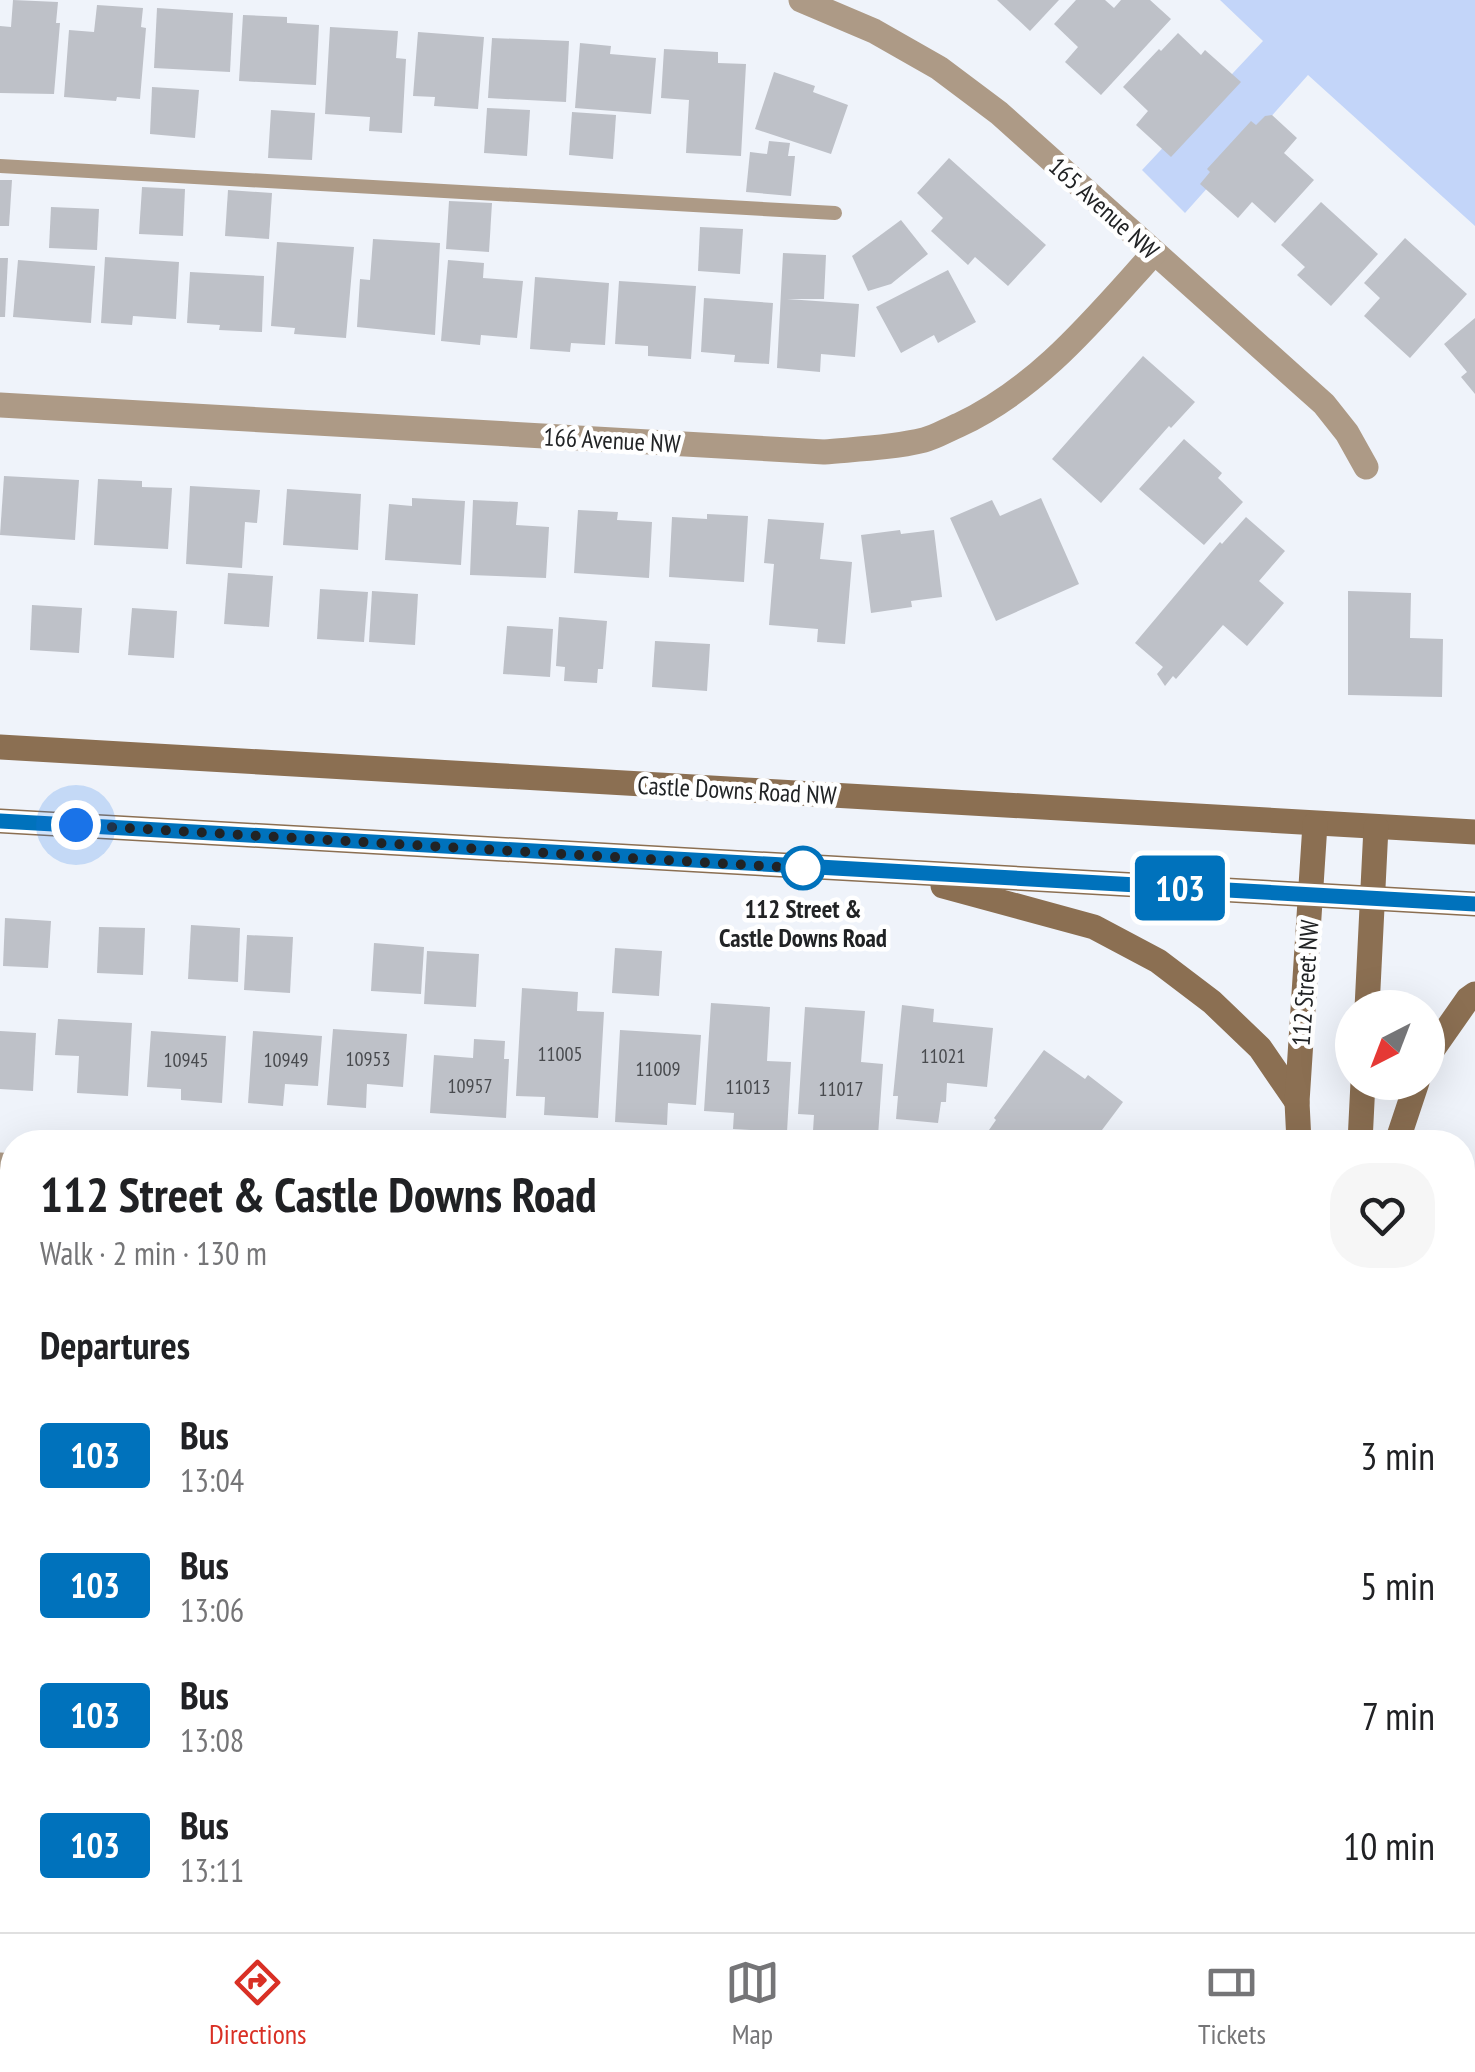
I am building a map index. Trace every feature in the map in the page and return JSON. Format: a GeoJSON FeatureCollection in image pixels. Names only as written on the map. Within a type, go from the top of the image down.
{"type":"FeatureCollection","features":[{"type":"Feature","properties":{"kind":"main road","name":"Castle Downs Road NW"},"geometry":{"type":"LineString","coordinates":[[0,747],[1475,832]]}},
{"type":"Feature","properties":{"kind":"main road"},"geometry":{"type":"LineString","coordinates":[[0,820],[1475,904]]}},
{"type":"Feature","properties":{"kind":"main road","name":"112 Street NW"},"geometry":{"type":"LineString","coordinates":[[1298,1130],[1314,824]]}},
{"type":"Feature","properties":{"kind":"main road"},"geometry":{"type":"LineString","coordinates":[[1368,990],[1376,827]]}},
{"type":"Feature","properties":{"kind":"main road"},"geometry":{"type":"LineString","coordinates":[[895,873],[1094,928],[1158,961],[1212,1002],[1260,1048],[1297,1102]]}},
{"type":"Feature","properties":{"kind":"main road"},"geometry":{"type":"LineString","coordinates":[[1445,1032],[1475,994]]}},
{"type":"Feature","properties":{"kind":"main road"},"geometry":{"type":"LineString","coordinates":[[1361,1130],[1362,1100]]}},
{"type":"Feature","properties":{"kind":"main road"},"geometry":{"type":"LineString","coordinates":[[1400,1130],[1411,1100]]}},
{"type":"Feature","properties":{"kind":"street","name":"165 Avenue NW"},"geometry":{"type":"LineString","coordinates":[[801,0],[874,30],[939,68],[999,113],[1324,404],[1347,433],[1366,467]]}},
{"type":"Feature","properties":{"kind":"street","name":"166 Avenue NW"},"geometry":{"type":"LineString","coordinates":[[0,405],[824,452],[883,448],[928,440],[1017,392],[1050,366],[1154,253]]}},
{"type":"Feature","properties":{"kind":"lane"},"geometry":{"type":"LineString","coordinates":[[0,166],[835,213]]}},
{"type":"Feature","properties":{"kind":"shaded area"},"geometry":{"type":"Polygon","coordinates":[[[1220,0],[1475,0],[1475,226],[1308,75],[1185,213],[1142,170],[1263,41],[1220,0]]]}},
{"type":"Feature","properties":{"kind":"building"},"geometry":{"type":"Polygon","coordinates":[[[13,0],[58,2],[54,94],[0,93],[0,26],[11,27],[13,0]]]}},
{"type":"Feature","properties":{"kind":"building"},"geometry":{"type":"Polygon","coordinates":[[[997,0],[1059,0],[1030,31],[997,0]]]}},
{"type":"Feature","properties":{"kind":"building"},"geometry":{"type":"Polygon","coordinates":[[[1076,0],[1105,0],[1114,8],[1121,0],[1150,0],[1171,19],[1101,95],[1065,62],[1078,47],[1054,24],[1076,0]]]}},
{"type":"Feature","properties":{"kind":"building"},"geometry":{"type":"Polygon","coordinates":[[[97,5],[143,8],[141,27],[146,28],[140,99],[64,97],[69,30],[94,32],[97,5]]]}},
{"type":"Feature","properties":{"kind":"building"},"geometry":{"type":"Polygon","coordinates":[[[157,8],[233,13],[230,72],[154,68],[157,8]]]}},
{"type":"Feature","properties":{"kind":"building"},"geometry":{"type":"Polygon","coordinates":[[[243,15],[287,17],[287,23],[319,25],[316,85],[239,81],[243,15]]]}},
{"type":"Feature","properties":{"kind":"building"},"geometry":{"type":"Polygon","coordinates":[[[330,27],[398,31],[396,58],[406,59],[402,133],[369,131],[370,117],[325,114],[330,27]]]}},
{"type":"Feature","properties":{"kind":"building"},"geometry":{"type":"Polygon","coordinates":[[[418,32],[484,37],[478,109],[434,106],[435,97],[413,96],[418,32]]]}},
{"type":"Feature","properties":{"kind":"building"},"geometry":{"type":"Polygon","coordinates":[[[1178,33],[1201,55],[1205,50],[1241,82],[1171,157],[1136,125],[1148,111],[1123,87],[1178,33]]]}},
{"type":"Feature","properties":{"kind":"building"},"geometry":{"type":"Polygon","coordinates":[[[492,38],[569,41],[566,102],[488,98],[492,38]]]}},
{"type":"Feature","properties":{"kind":"building"},"geometry":{"type":"Polygon","coordinates":[[[580,43],[611,46],[610,54],[656,58],[651,114],[575,108],[580,43]]]}},
{"type":"Feature","properties":{"kind":"building"},"geometry":{"type":"Polygon","coordinates":[[[664,49],[718,52],[718,63],[746,64],[741,156],[686,153],[689,100],[661,98],[664,49]]]}},
{"type":"Feature","properties":{"kind":"building"},"geometry":{"type":"Polygon","coordinates":[[[774,72],[815,86],[813,92],[848,105],[831,154],[755,129],[774,72]]]}},
{"type":"Feature","properties":{"kind":"building"},"geometry":{"type":"Polygon","coordinates":[[[152,87],[199,90],[195,138],[150,134],[152,87]]]}},
{"type":"Feature","properties":{"kind":"building"},"geometry":{"type":"Polygon","coordinates":[[[487,108],[530,110],[527,156],[484,153],[487,108]]]}},
{"type":"Feature","properties":{"kind":"building"},"geometry":{"type":"Polygon","coordinates":[[[271,110],[315,113],[312,160],[268,158],[271,110]]]}},
{"type":"Feature","properties":{"kind":"building"},"geometry":{"type":"Polygon","coordinates":[[[572,112],[616,115],[613,159],[569,155],[572,112]]]}},
{"type":"Feature","properties":{"kind":"building"},"geometry":{"type":"Polygon","coordinates":[[[1272,115],[1297,138],[1284,153],[1314,180],[1275,223],[1252,202],[1238,218],[1200,184],[1210,172],[1207,169],[1251,121],[1256,125],[1272,115]]]}},
{"type":"Feature","properties":{"kind":"building"},"geometry":{"type":"Polygon","coordinates":[[[769,141],[790,143],[788,156],[795,156],[791,196],[746,192],[750,152],[767,154],[769,141]]]}},
{"type":"Feature","properties":{"kind":"building"},"geometry":{"type":"Polygon","coordinates":[[[949,158],[1046,245],[1008,286],[975,257],[968,265],[931,231],[943,218],[917,193],[949,158]]]}},
{"type":"Feature","properties":{"kind":"building"},"geometry":{"type":"Polygon","coordinates":[[[0,180],[12,180],[9,226],[0,226],[0,180]]]}},
{"type":"Feature","properties":{"kind":"building"},"geometry":{"type":"Polygon","coordinates":[[[142,187],[185,189],[183,236],[139,234],[142,187]]]}},
{"type":"Feature","properties":{"kind":"building"},"geometry":{"type":"Polygon","coordinates":[[[228,190],[272,193],[269,239],[225,236],[228,190]]]}},
{"type":"Feature","properties":{"kind":"building"},"geometry":{"type":"Polygon","coordinates":[[[449,201],[492,203],[489,252],[446,249],[449,201]]]}},
{"type":"Feature","properties":{"kind":"building"},"geometry":{"type":"Polygon","coordinates":[[[1321,202],[1378,254],[1331,306],[1297,275],[1305,267],[1281,245],[1321,202]]]}},
{"type":"Feature","properties":{"kind":"building"},"geometry":{"type":"Polygon","coordinates":[[[51,207],[99,209],[97,250],[49,248],[51,207]]]}},
{"type":"Feature","properties":{"kind":"building"},"geometry":{"type":"Polygon","coordinates":[[[901,220],[928,254],[891,284],[868,291],[852,256],[901,220]]]}},
{"type":"Feature","properties":{"kind":"building"},"geometry":{"type":"Polygon","coordinates":[[[700,227],[743,229],[740,274],[698,271],[700,227]]]}},
{"type":"Feature","properties":{"kind":"building"},"geometry":{"type":"Polygon","coordinates":[[[1405,238],[1467,294],[1410,358],[1364,316],[1380,298],[1364,283],[1405,238]]]}},
{"type":"Feature","properties":{"kind":"building"},"geometry":{"type":"Polygon","coordinates":[[[373,239],[440,243],[435,335],[357,327],[360,279],[370,280],[373,239]]]}},
{"type":"Feature","properties":{"kind":"building"},"geometry":{"type":"Polygon","coordinates":[[[277,242],[354,247],[346,338],[294,334],[295,328],[271,326],[277,242]]]}},
{"type":"Feature","properties":{"kind":"building"},"geometry":{"type":"Polygon","coordinates":[[[783,253],[826,255],[824,299],[787,299],[859,304],[855,357],[821,354],[820,372],[777,368],[783,253]]]}},
{"type":"Feature","properties":{"kind":"building"},"geometry":{"type":"Polygon","coordinates":[[[105,257],[179,262],[176,319],[133,316],[132,325],[101,323],[105,257]]]}},
{"type":"Feature","properties":{"kind":"building"},"geometry":{"type":"Polygon","coordinates":[[[0,258],[8,258],[5,317],[0,317],[0,258]]]}},
{"type":"Feature","properties":{"kind":"building"},"geometry":{"type":"Polygon","coordinates":[[[18,260],[95,266],[91,323],[13,317],[18,260]]]}},
{"type":"Feature","properties":{"kind":"building"},"geometry":{"type":"Polygon","coordinates":[[[448,260],[484,263],[483,278],[523,281],[517,338],[481,335],[480,345],[441,341],[448,260]]]}},
{"type":"Feature","properties":{"kind":"building"},"geometry":{"type":"Polygon","coordinates":[[[948,270],[976,322],[938,343],[934,335],[901,353],[876,307],[948,270]]]}},
{"type":"Feature","properties":{"kind":"building"},"geometry":{"type":"Polygon","coordinates":[[[190,272],[264,276],[262,332],[219,330],[220,325],[187,323],[190,272]]]}},
{"type":"Feature","properties":{"kind":"building"},"geometry":{"type":"Polygon","coordinates":[[[535,277],[609,283],[605,345],[571,343],[570,352],[530,349],[535,277]]]}},
{"type":"Feature","properties":{"kind":"building"},"geometry":{"type":"Polygon","coordinates":[[[619,281],[696,286],[691,359],[648,356],[648,346],[615,344],[619,281]]]}},
{"type":"Feature","properties":{"kind":"building"},"geometry":{"type":"Polygon","coordinates":[[[704,298],[773,303],[769,364],[734,362],[735,355],[701,352],[704,298]]]}},
{"type":"Feature","properties":{"kind":"building"},"geometry":{"type":"Polygon","coordinates":[[[1475,318],[1475,394],[1461,377],[1467,372],[1444,344],[1475,318]]]}},
{"type":"Feature","properties":{"kind":"building"},"geometry":{"type":"Polygon","coordinates":[[[1143,356],[1195,402],[1101,503],[1052,459],[1143,356]]]}},
{"type":"Feature","properties":{"kind":"building"},"geometry":{"type":"Polygon","coordinates":[[[1184,439],[1222,473],[1218,478],[1243,502],[1204,545],[1139,489],[1184,439]]]}},
{"type":"Feature","properties":{"kind":"building"},"geometry":{"type":"Polygon","coordinates":[[[4,476],[79,480],[75,540],[0,535],[4,476]]]}},
{"type":"Feature","properties":{"kind":"building"},"geometry":{"type":"Polygon","coordinates":[[[98,479],[142,481],[142,487],[172,488],[168,549],[94,545],[98,479]]]}},
{"type":"Feature","properties":{"kind":"building"},"geometry":{"type":"Polygon","coordinates":[[[190,486],[260,490],[257,523],[245,522],[242,568],[186,564],[190,486]]]}},
{"type":"Feature","properties":{"kind":"building"},"geometry":{"type":"Polygon","coordinates":[[[287,489],[361,494],[358,550],[283,545],[287,489]]]}},
{"type":"Feature","properties":{"kind":"building"},"geometry":{"type":"Polygon","coordinates":[[[412,498],[465,501],[461,565],[385,560],[389,504],[412,506],[412,498]]]}},
{"type":"Feature","properties":{"kind":"building"},"geometry":{"type":"Polygon","coordinates":[[[1041,498],[1079,584],[996,621],[950,518],[992,500],[1000,516],[1041,498]]]}},
{"type":"Feature","properties":{"kind":"building"},"geometry":{"type":"Polygon","coordinates":[[[473,500],[518,502],[516,525],[549,527],[546,578],[470,575],[473,500]]]}},
{"type":"Feature","properties":{"kind":"building"},"geometry":{"type":"Polygon","coordinates":[[[578,510],[618,512],[617,520],[652,522],[649,578],[574,573],[578,510]]]}},
{"type":"Feature","properties":{"kind":"building"},"geometry":{"type":"Polygon","coordinates":[[[707,514],[748,516],[744,582],[669,577],[672,517],[707,519],[707,514]]]}},
{"type":"Feature","properties":{"kind":"building"},"geometry":{"type":"Polygon","coordinates":[[[1246,517],[1285,551],[1259,581],[1284,603],[1247,646],[1223,625],[1176,679],[1173,676],[1165,686],[1157,674],[1163,667],[1135,643],[1246,517]]]}},
{"type":"Feature","properties":{"kind":"building"},"geometry":{"type":"Polygon","coordinates":[[[768,519],[824,523],[820,559],[852,562],[845,644],[817,642],[818,629],[769,625],[774,564],[764,563],[768,519]]]}},
{"type":"Feature","properties":{"kind":"building"},"geometry":{"type":"Polygon","coordinates":[[[900,530],[901,534],[934,530],[942,597],[911,601],[912,607],[871,613],[861,535],[900,530]]]}},
{"type":"Feature","properties":{"kind":"building"},"geometry":{"type":"Polygon","coordinates":[[[228,573],[273,576],[269,627],[224,624],[228,573]]]}},
{"type":"Feature","properties":{"kind":"building"},"geometry":{"type":"Polygon","coordinates":[[[320,589],[368,592],[364,642],[317,639],[320,589]]]}},
{"type":"Feature","properties":{"kind":"building"},"geometry":{"type":"Polygon","coordinates":[[[372,591],[418,594],[415,645],[369,642],[372,591]]]}},
{"type":"Feature","properties":{"kind":"building"},"geometry":{"type":"Polygon","coordinates":[[[1348,591],[1411,593],[1410,638],[1443,639],[1442,697],[1348,695],[1348,591]]]}},
{"type":"Feature","properties":{"kind":"building"},"geometry":{"type":"Polygon","coordinates":[[[32,605],[82,608],[79,653],[30,650],[32,605]]]}},
{"type":"Feature","properties":{"kind":"building"},"geometry":{"type":"Polygon","coordinates":[[[132,608],[177,611],[174,658],[128,655],[132,608]]]}},
{"type":"Feature","properties":{"kind":"building"},"geometry":{"type":"Polygon","coordinates":[[[559,617],[607,621],[603,669],[598,669],[597,683],[564,681],[565,667],[556,666],[559,617]]]}},
{"type":"Feature","properties":{"kind":"building"},"geometry":{"type":"Polygon","coordinates":[[[507,626],[553,629],[550,677],[503,674],[507,626]]]}},
{"type":"Feature","properties":{"kind":"building"},"geometry":{"type":"Polygon","coordinates":[[[655,641],[710,644],[707,691],[652,687],[655,641]]]}},
{"type":"Feature","properties":{"kind":"building"},"geometry":{"type":"Polygon","coordinates":[[[5,918],[51,921],[48,968],[3,966],[5,918]]]}},
{"type":"Feature","properties":{"kind":"building"},"geometry":{"type":"Polygon","coordinates":[[[191,925],[240,928],[238,982],[188,979],[191,925]]]}},
{"type":"Feature","properties":{"kind":"building"},"geometry":{"type":"Polygon","coordinates":[[[99,927],[145,928],[143,975],[97,973],[99,927]]]}},
{"type":"Feature","properties":{"kind":"building"},"geometry":{"type":"Polygon","coordinates":[[[247,935],[293,937],[290,993],[244,990],[247,935]]]}},
{"type":"Feature","properties":{"kind":"building"},"geometry":{"type":"Polygon","coordinates":[[[374,943],[424,947],[421,994],[371,991],[374,943]]]}},
{"type":"Feature","properties":{"kind":"building"},"geometry":{"type":"Polygon","coordinates":[[[615,948],[662,951],[659,996],[612,993],[615,948]]]}},
{"type":"Feature","properties":{"kind":"building"},"geometry":{"type":"Polygon","coordinates":[[[427,951],[479,954],[476,1007],[424,1004],[427,951]]]}},
{"type":"Feature","properties":{"kind":"building"},"geometry":{"type":"Polygon","coordinates":[[[522,988],[578,992],[577,1011],[604,1012],[598,1118],[544,1115],[545,1097],[516,1096],[522,988]]]}},
{"type":"Feature","properties":{"kind":"building"},"geometry":{"type":"Polygon","coordinates":[[[711,1003],[770,1007],[767,1061],[791,1062],[787,1130],[733,1129],[734,1113],[704,1111],[711,1003]]]}},
{"type":"Feature","properties":{"kind":"building"},"geometry":{"type":"Polygon","coordinates":[[[902,1005],[934,1009],[933,1022],[993,1028],[987,1087],[947,1083],[946,1102],[941,1102],[938,1123],[896,1119],[898,1096],[893,1096],[902,1005]]]}},
{"type":"Feature","properties":{"kind":"building"},"geometry":{"type":"Polygon","coordinates":[[[805,1007],[865,1011],[861,1062],[883,1064],[878,1130],[813,1130],[814,1115],[798,1114],[805,1007]]]}},
{"type":"Feature","properties":{"kind":"building"},"geometry":{"type":"Polygon","coordinates":[[[58,1019],[132,1023],[128,1096],[77,1093],[79,1056],[55,1055],[58,1019]]]}},
{"type":"Feature","properties":{"kind":"building"},"geometry":{"type":"Polygon","coordinates":[[[333,1029],[407,1034],[403,1087],[367,1084],[366,1108],[327,1105],[333,1029]]]}},
{"type":"Feature","properties":{"kind":"building"},"geometry":{"type":"Polygon","coordinates":[[[620,1030],[701,1035],[696,1105],[668,1103],[667,1125],[615,1122],[620,1030]]]}},
{"type":"Feature","properties":{"kind":"building"},"geometry":{"type":"Polygon","coordinates":[[[0,1031],[36,1033],[33,1091],[0,1089],[0,1031]]]}},
{"type":"Feature","properties":{"kind":"building"},"geometry":{"type":"Polygon","coordinates":[[[151,1031],[226,1036],[222,1103],[181,1100],[181,1089],[147,1087],[151,1031]]]}},
{"type":"Feature","properties":{"kind":"building"},"geometry":{"type":"Polygon","coordinates":[[[253,1031],[322,1036],[318,1086],[285,1084],[283,1106],[248,1103],[253,1031]]]}},
{"type":"Feature","properties":{"kind":"building"},"geometry":{"type":"Polygon","coordinates":[[[474,1039],[505,1041],[504,1059],[509,1059],[506,1118],[430,1113],[434,1055],[473,1058],[474,1039]]]}},
{"type":"Feature","properties":{"kind":"building"},"geometry":{"type":"Polygon","coordinates":[[[1044,1050],[1085,1079],[1088,1075],[1123,1102],[1102,1130],[989,1130],[1044,1050]]]}},
{"type":"Feature","properties":{"kind":"bus line","name":"103"},"geometry":{"type":"LineString","coordinates":[[0,821],[1475,904]]}},
{"type":"Feature","properties":{"kind":"place","name":"112 Street & Castle Downs Road"},"geometry":{"type":"Point","coordinates":[803,868]}},
{"type":"Feature","properties":{"kind":"route"},"geometry":{"type":"LineString","coordinates":[[76,825],[815,869],[803,868]]}}]}
